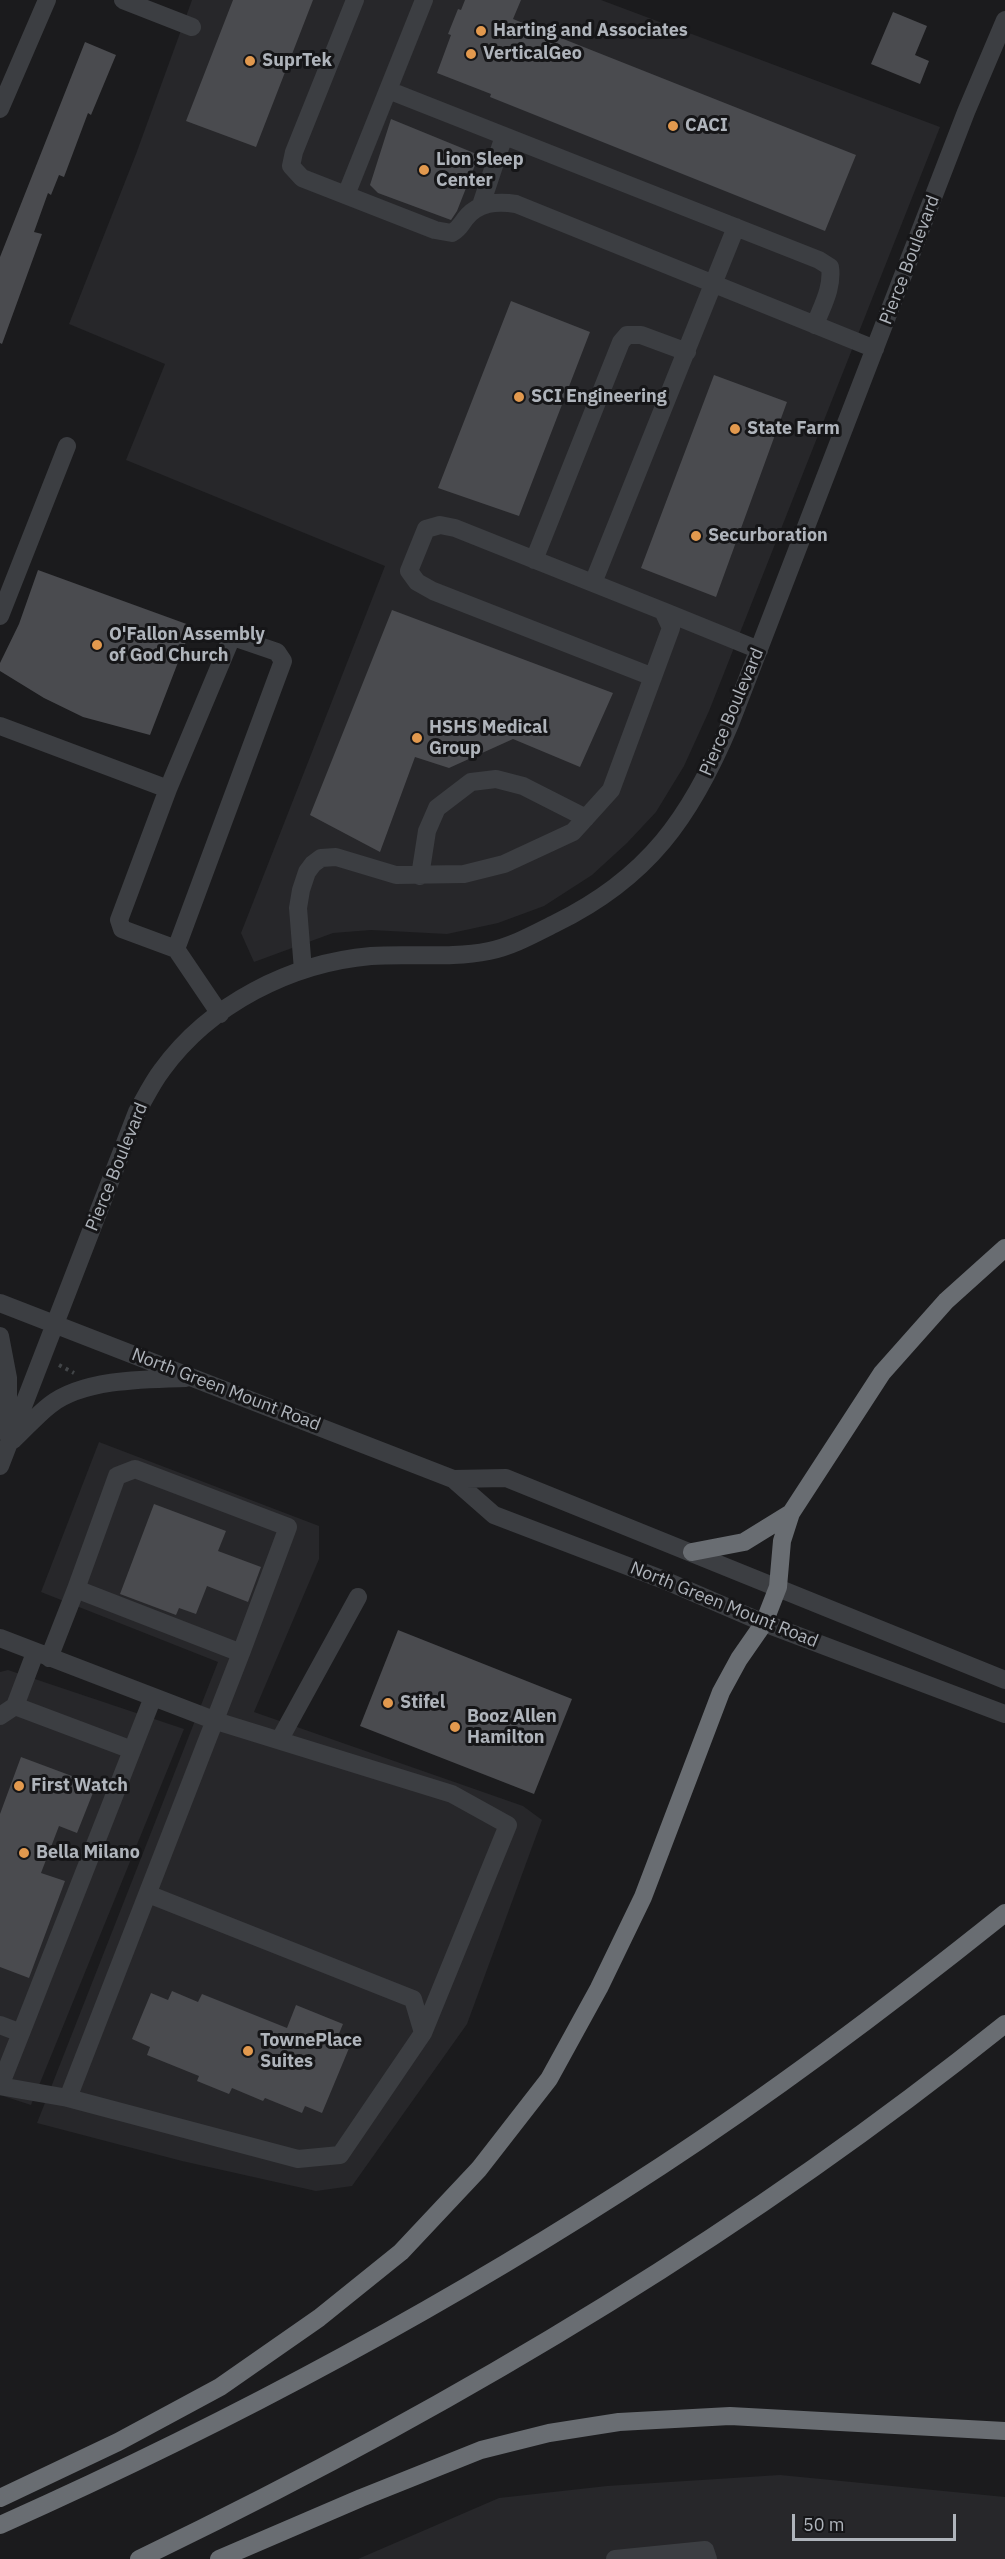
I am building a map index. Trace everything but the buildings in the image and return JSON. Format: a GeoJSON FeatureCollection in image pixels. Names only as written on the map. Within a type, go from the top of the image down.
{"type":"FeatureCollection","features":[{"type":"Feature","properties":{"kind":"highway"},"geometry":{"type":"LineString","coordinates":[[0,2498],[118,2442],[229,2380],[319,2318],[401,2252],[479,2169],[549,2079],[599,1988],[643,1897],[721,1692],[739,1659],[764,1623],[778,1587],[782,1541],[791,1513],[882,1373],[946,1301],[1005,1248]]}},
{"type":"Feature","properties":{"kind":"highway"},"geometry":{"type":"LineString","coordinates":[[692,1552],[744,1542],[791,1513]]}},
{"type":"Feature","properties":{"kind":"highway"},"geometry":{"type":"LineString","coordinates":[[0,2525],[207,2427],[432,2306],[549,2235],[662,2166],[788,2078],[916,1984],[1005,1913]]}},
{"type":"Feature","properties":{"kind":"highway"},"geometry":{"type":"LineString","coordinates":[[139,2559],[239,2511],[343,2456],[566,2330],[681,2258],[820,2162],[1005,2024]]}},
{"type":"Feature","properties":{"kind":"highway"},"geometry":{"type":"LineString","coordinates":[[219,2559],[361,2498],[482,2450],[549,2433],[619,2422],[730,2416],[1005,2431]]}},
{"type":"Feature","properties":{"kind":"street"},"geometry":{"type":"LineString","coordinates":[[0,109],[46,0]]}},
{"type":"Feature","properties":{"kind":"street"},"geometry":{"type":"LineString","coordinates":[[123,0],[192,27]]}},
{"type":"Feature","properties":{"kind":"street"},"geometry":{"type":"LineString","coordinates":[[355,0],[294,152],[291,166],[302,178],[435,230],[452,233],[460,228],[465,218],[481,205],[496,201],[516,204],[875,349]]}},
{"type":"Feature","properties":{"kind":"street"},"geometry":{"type":"LineString","coordinates":[[346,195],[424,0]]}},
{"type":"Feature","properties":{"kind":"street","name":"Pierce Boulevard"},"geometry":{"type":"LineString","coordinates":[[0,1466],[136,1113],[162,1069],[198,1030],[240,999],[283,976],[327,963],[372,956],[454,955],[486,952],[530,936],[589,907],[642,866],[668,838],[713,764],[966,112],[1005,20]]}},
{"type":"Feature","properties":{"kind":"street"},"geometry":{"type":"LineString","coordinates":[[388,90],[819,260],[830,267],[830,288],[815,325]]}},
{"type":"Feature","properties":{"kind":"street"},"geometry":{"type":"LineString","coordinates":[[481,205],[504,136]]}},
{"type":"Feature","properties":{"kind":"street"},"geometry":{"type":"LineString","coordinates":[[593,583],[736,227]]}},
{"type":"Feature","properties":{"kind":"street"},"geometry":{"type":"LineString","coordinates":[[534,560],[621,342],[627,335],[641,335],[687,352]]}},
{"type":"Feature","properties":{"kind":"street"},"geometry":{"type":"LineString","coordinates":[[0,616],[67,446]]}},
{"type":"Feature","properties":{"kind":"street"},"geometry":{"type":"LineString","coordinates":[[653,676],[433,591],[417,582],[409,571],[426,529],[440,525],[455,528],[759,650]]}},
{"type":"Feature","properties":{"kind":"street"},"geometry":{"type":"LineString","coordinates":[[303,970],[298,908],[301,890],[313,864],[321,858],[336,857],[396,875],[464,874],[504,864],[573,832],[611,790],[671,628],[663,611]]}},
{"type":"Feature","properties":{"kind":"street"},"geometry":{"type":"LineString","coordinates":[[176,949],[283,661],[277,652],[236,638],[231,639],[168,789],[119,920],[122,928],[176,949],[220,1014]]}},
{"type":"Feature","properties":{"kind":"street"},"geometry":{"type":"LineString","coordinates":[[0,726],[168,789]]}},
{"type":"Feature","properties":{"kind":"street"},"geometry":{"type":"LineString","coordinates":[[420,876],[427,831],[437,808],[471,782],[496,779],[523,786],[586,818]]}},
{"type":"Feature","properties":{"kind":"street","name":"North Green Mount Road"},"geometry":{"type":"LineString","coordinates":[[0,1303],[453,1479],[494,1515],[664,1580],[764,1623],[1005,1714]]}},
{"type":"Feature","properties":{"kind":"street"},"geometry":{"type":"LineString","coordinates":[[0,1336],[8,1378],[8,1446]]}},
{"type":"Feature","properties":{"kind":"street"},"geometry":{"type":"LineString","coordinates":[[8,1446],[52,1403],[85,1389],[120,1380],[193,1377]]}},
{"type":"Feature","properties":{"kind":"street"},"geometry":{"type":"LineString","coordinates":[[0,1716],[15,1706],[76,1589],[117,1476],[135,1469],[288,1527],[216,1721],[68,2098]]}},
{"type":"Feature","properties":{"kind":"street","name":"North Green Mount Road"},"geometry":{"type":"LineString","coordinates":[[453,1479],[506,1478],[1005,1680]]}},
{"type":"Feature","properties":{"kind":"street"},"geometry":{"type":"LineString","coordinates":[[76,1589],[241,1653]]}},
{"type":"Feature","properties":{"kind":"street"},"geometry":{"type":"LineString","coordinates":[[280,1739],[358,1596]]}},
{"type":"Feature","properties":{"kind":"street"},"geometry":{"type":"LineString","coordinates":[[0,1638],[216,1721],[452,1794],[508,1825],[423,2033],[340,2155],[298,2159],[68,2098],[0,2086],[153,1697]]}},
{"type":"Feature","properties":{"kind":"street"},"geometry":{"type":"LineString","coordinates":[[15,1706],[132,1750]]}},
{"type":"Feature","properties":{"kind":"street"},"geometry":{"type":"LineString","coordinates":[[148,1894],[413,1999],[423,2033]]}},
{"type":"Feature","properties":{"kind":"street"},"geometry":{"type":"LineString","coordinates":[[0,2025],[21,2033]]}},
{"type":"Feature","properties":{"kind":"street"},"geometry":{"type":"LineString","coordinates":[[615,2559],[705,2550],[708,2559]]}},
{"type":"Feature","properties":{"kind":"path"},"geometry":{"type":"LineString","coordinates":[[59,1365],[72,1370],[75,1375]]}},
{"type":"Feature","properties":{"kind":"shaded area"},"geometry":{"type":"Polygon","coordinates":[[[192,0],[601,0],[940,127],[709,711],[684,766],[656,812],[592,875],[544,906],[498,923],[447,934],[371,930],[333,933],[254,962],[241,933],[385,566],[126,460],[165,364],[69,324],[136,154],[192,0]]]}},
{"type":"Feature","properties":{"kind":"shaded area"},"geometry":{"type":"Polygon","coordinates":[[[99,1442],[319,1526],[319,1559],[254,1712],[523,1806],[542,1820],[467,2024],[352,2186],[316,2191],[182,2161],[37,2123],[218,1662],[41,1592],[99,1442]]]}},
{"type":"Feature","properties":{"kind":"shaded area"},"geometry":{"type":"Polygon","coordinates":[[[8,1670],[184,1729],[31,2105],[0,2095],[0,1672],[8,1670]]]}},
{"type":"Feature","properties":{"kind":"shaded area"},"geometry":{"type":"Polygon","coordinates":[[[780,2475],[1005,2497],[1005,2559],[358,2559],[499,2498],[607,2486],[780,2475]]]}},
{"type":"Feature","properties":{"kind":"place","name":"Harting and Associates"},"geometry":{"type":"Point","coordinates":[481,31]}},
{"type":"Feature","properties":{"kind":"place","name":"VerticalGeo"},"geometry":{"type":"Point","coordinates":[471,54]}},
{"type":"Feature","properties":{"kind":"place","name":"SuprTek"},"geometry":{"type":"Point","coordinates":[250,61]}},
{"type":"Feature","properties":{"kind":"place","name":"CACI"},"geometry":{"type":"Point","coordinates":[673,126]}},
{"type":"Feature","properties":{"kind":"place","name":"Lion Sleep Center"},"geometry":{"type":"Point","coordinates":[424,170]}},
{"type":"Feature","properties":{"kind":"place","name":"SCI Engineering"},"geometry":{"type":"Point","coordinates":[519,397]}},
{"type":"Feature","properties":{"kind":"place","name":"State Farm"},"geometry":{"type":"Point","coordinates":[735,429]}},
{"type":"Feature","properties":{"kind":"place","name":"Securboration"},"geometry":{"type":"Point","coordinates":[696,536]}},
{"type":"Feature","properties":{"kind":"place","name":"O'Fallon Assembly of God Church"},"geometry":{"type":"Point","coordinates":[97,645]}},
{"type":"Feature","properties":{"kind":"place","name":"HSHS Medical Group"},"geometry":{"type":"Point","coordinates":[417,738]}},
{"type":"Feature","properties":{"kind":"place","name":"Stifel"},"geometry":{"type":"Point","coordinates":[388,1703]}},
{"type":"Feature","properties":{"kind":"place","name":"Booz Allen Hamilton"},"geometry":{"type":"Point","coordinates":[455,1727]}},
{"type":"Feature","properties":{"kind":"place","name":"First Watch"},"geometry":{"type":"Point","coordinates":[19,1786]}},
{"type":"Feature","properties":{"kind":"place","name":"Bella Milano"},"geometry":{"type":"Point","coordinates":[24,1853]}},
{"type":"Feature","properties":{"kind":"place","name":"TownePlace Suites"},"geometry":{"type":"Point","coordinates":[248,2051]}}]}
